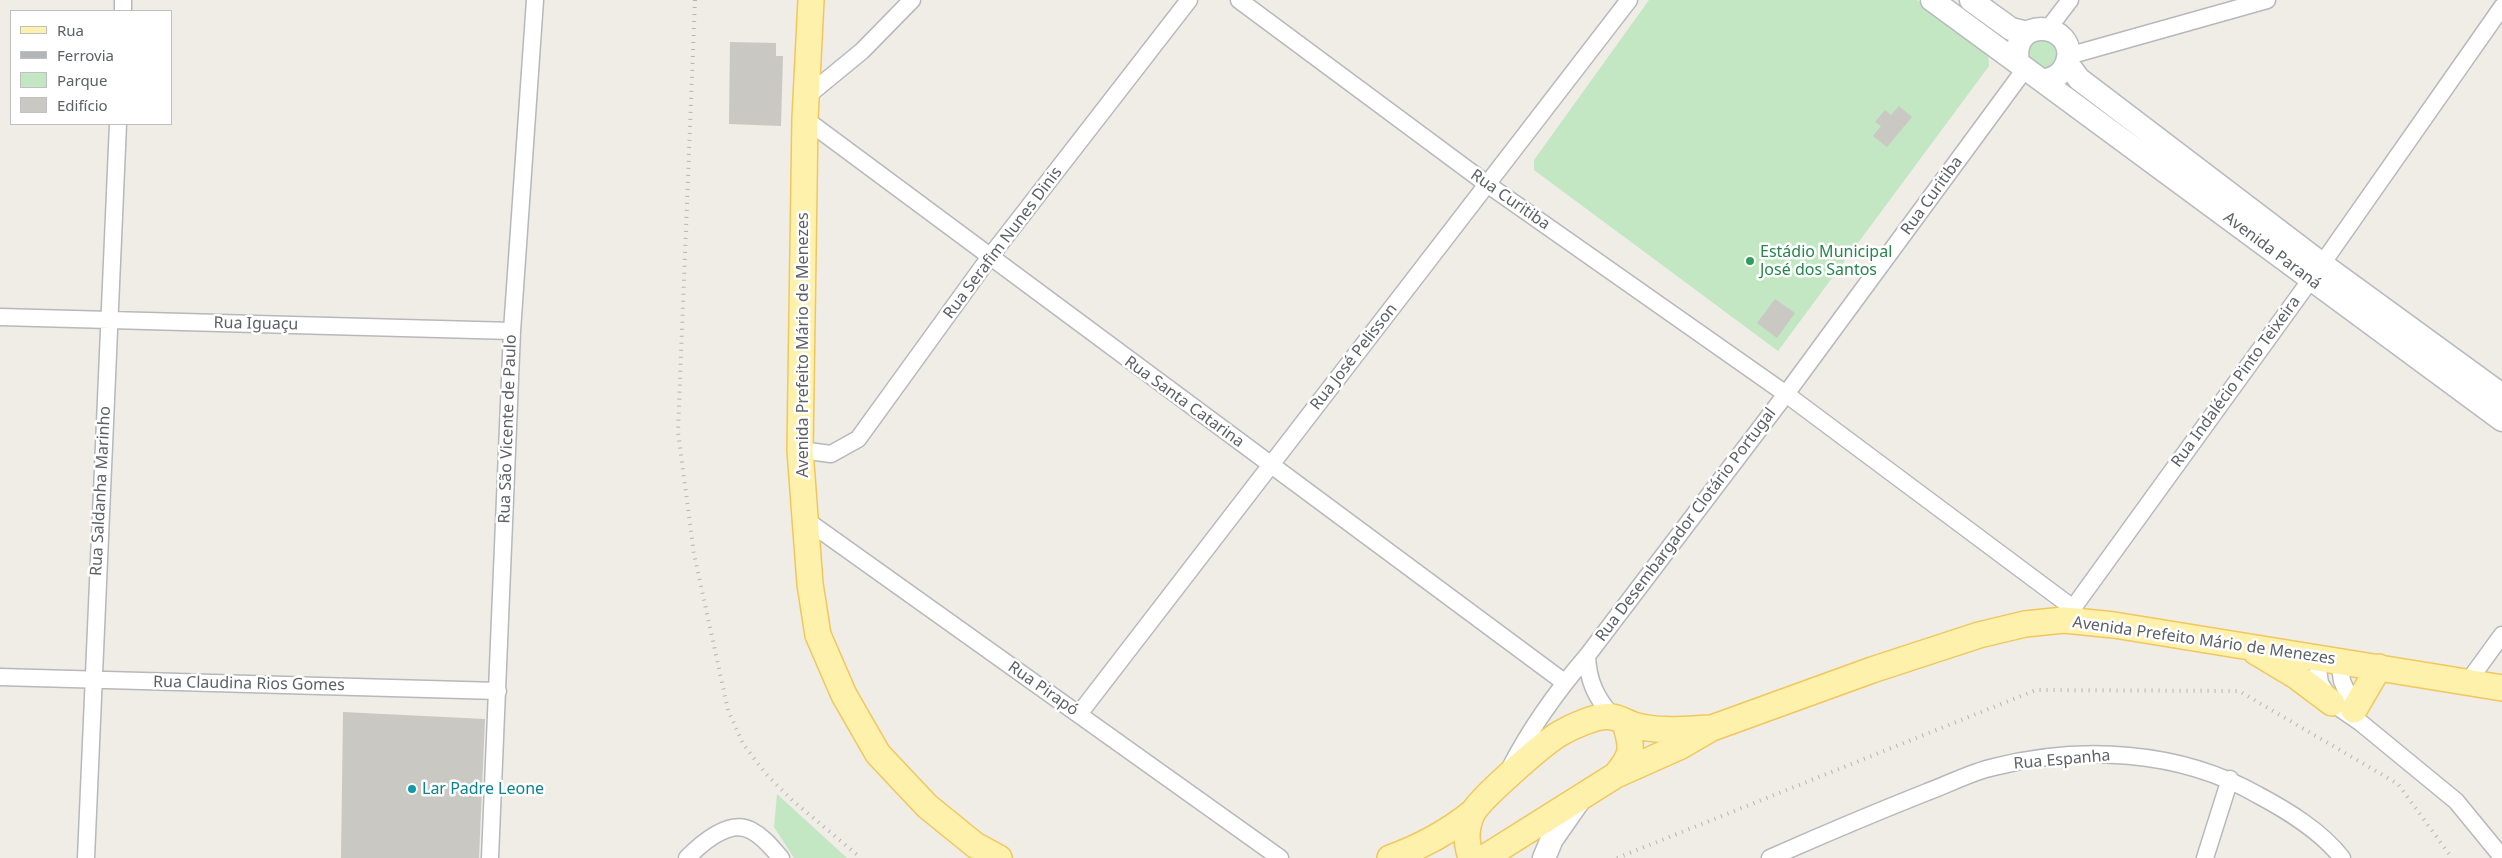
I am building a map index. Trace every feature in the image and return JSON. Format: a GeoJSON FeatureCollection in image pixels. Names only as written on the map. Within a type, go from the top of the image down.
{"type":"FeatureCollection","features":[{"type":"Feature","properties":{"kind":"main road","name":"Avenida Prefeito Mário de Menezes"},"geometry":{"type":"LineString","coordinates":[[811,0],[805,108],[800,450],[810,584],[818,635],[854,712],[878,754],[927,806],[976,845],[999,858]]}},
{"type":"Feature","properties":{"kind":"main road","name":"Avenida Paraná"},"geometry":{"type":"LineString","coordinates":[[1932,0],[2029,71],[2414,343],[2502,396]]}},
{"type":"Feature","properties":{"kind":"main road","name":"Avenida Paraná"},"geometry":{"type":"LineString","coordinates":[[1971,0],[2011,29],[2037,31],[2060,36],[2065,42],[2068,59],[2079,79],[2316,272]]}},
{"type":"Feature","properties":{"kind":"main road"},"geometry":{"type":"LineString","coordinates":[[2037,31],[2018,47],[2029,71],[2059,75],[2068,59]]}},
{"type":"Feature","properties":{"kind":"main road","name":"Avenida Paraná"},"geometry":{"type":"LineString","coordinates":[[2414,343],[2502,420]]}},
{"type":"Feature","properties":{"kind":"main road","name":"Avenida Prefeito Mário de Menezes"},"geometry":{"type":"LineString","coordinates":[[1484,858],[1616,776],[1681,746],[1712,728],[1872,670],[1979,634],[2068,614],[2114,625],[2327,658],[2502,688]]}},
{"type":"Feature","properties":{"kind":"main road"},"geometry":{"type":"LineString","coordinates":[[2245,646],[2296,676],[2349,712],[2379,667]]}},
{"type":"Feature","properties":{"kind":"main road","name":"Avenida Prefeito Mário de Menezes"},"geometry":{"type":"LineString","coordinates":[[1473,812],[1503,780],[1558,734],[1588,720],[1619,720],[1640,727],[1676,730],[1712,728]]}},
{"type":"Feature","properties":{"kind":"main road"},"geometry":{"type":"LineString","coordinates":[[1616,776],[1630,757],[1631,742],[1619,720]]}},
{"type":"Feature","properties":{"kind":"main road"},"geometry":{"type":"LineString","coordinates":[[1544,858],[1552,839],[1582,796]]}},
{"type":"Feature","properties":{"kind":"main road"},"geometry":{"type":"LineString","coordinates":[[1390,858],[1416,849],[1450,830],[1473,812]]}},
{"type":"Feature","properties":{"kind":"main road"},"geometry":{"type":"LineString","coordinates":[[1471,858],[1466,844],[1467,830],[1473,812]]}},
{"type":"Feature","properties":{"kind":"street","name":"Rua São Vicente de Paulo"},"geometry":{"type":"LineString","coordinates":[[490,858],[512,331],[535,0]]}},
{"type":"Feature","properties":{"kind":"street"},"geometry":{"type":"LineString","coordinates":[[805,108],[912,0]]}},
{"type":"Feature","properties":{"kind":"street","name":"Rua Serafim Nunes Dinis"},"geometry":{"type":"LineString","coordinates":[[800,450],[831,454],[858,439],[989,258],[1190,0]]}},
{"type":"Feature","properties":{"kind":"street","name":"Rua Curitiba"},"geometry":{"type":"LineString","coordinates":[[1239,0],[1487,184],[1786,394],[2068,614]]}},
{"type":"Feature","properties":{"kind":"street","name":"Rua José Pelisson"},"geometry":{"type":"LineString","coordinates":[[1079,714],[1629,0]]}},
{"type":"Feature","properties":{"kind":"street"},"geometry":{"type":"LineString","coordinates":[[2037,31],[2070,0]]}},
{"type":"Feature","properties":{"kind":"street"},"geometry":{"type":"LineString","coordinates":[[2068,59],[2267,0]]}},
{"type":"Feature","properties":{"kind":"street","name":"Rua Indalécio Pinto Teixeira"},"geometry":{"type":"LineString","coordinates":[[2068,614],[2316,272],[2502,7]]}},
{"type":"Feature","properties":{"kind":"street","name":"Rua Curitiba"},"geometry":{"type":"LineString","coordinates":[[1786,394],[2029,71]]}},
{"type":"Feature","properties":{"kind":"street","name":"Rua Santa Catarina"},"geometry":{"type":"LineString","coordinates":[[805,108],[989,258],[1564,682]]}},
{"type":"Feature","properties":{"kind":"street","name":"Rua Saldanha Marinho"},"geometry":{"type":"LineString","coordinates":[[86,858],[92,680],[118,125]]}},
{"type":"Feature","properties":{"kind":"street","name":"Rua Iguaçu"},"geometry":{"type":"LineString","coordinates":[[0,317],[512,331]]}},
{"type":"Feature","properties":{"kind":"street","name":"Rua Desembargador Clotário Portugal"},"geometry":{"type":"LineString","coordinates":[[1503,780],[1528,734],[1564,682],[1587,656],[1786,394]]}},
{"type":"Feature","properties":{"kind":"street","name":"Rua Pirapó"},"geometry":{"type":"LineString","coordinates":[[806,520],[1280,858]]}},
{"type":"Feature","properties":{"kind":"street"},"geometry":{"type":"LineString","coordinates":[[2467,683],[2502,635]]}},
{"type":"Feature","properties":{"kind":"street","name":"Rua Desembargador Clotário Portugal"},"geometry":{"type":"LineString","coordinates":[[1587,656],[1588,672],[1592,686],[1601,703],[1619,720]]}},
{"type":"Feature","properties":{"kind":"street"},"geometry":{"type":"LineString","coordinates":[[2327,658],[2342,681],[2349,712]]}},
{"type":"Feature","properties":{"kind":"street"},"geometry":{"type":"LineString","coordinates":[[2327,658],[2320,683],[2349,712],[2456,801],[2502,857]]}},
{"type":"Feature","properties":{"kind":"street","name":"Rua Claudina Rios Gomes"},"geometry":{"type":"LineString","coordinates":[[0,677],[498,691]]}},
{"type":"Feature","properties":{"kind":"street","name":"Rua Espanha"},"geometry":{"type":"LineString","coordinates":[[1770,858],[1862,818],[1986,769],[2031,759],[2134,755],[2230,779],[2283,809],[2333,847],[2342,858]]}},
{"type":"Feature","properties":{"kind":"street"},"geometry":{"type":"LineString","coordinates":[[2205,858],[2230,779]]}},
{"type":"Feature","properties":{"kind":"street"},"geometry":{"type":"LineString","coordinates":[[688,858],[707,840],[736,828],[751,830],[765,841],[781,858]]}},
{"type":"Feature","properties":{"kind":"green space","name":"Estádio Municipal José dos Santos"},"geometry":{"type":"Polygon","coordinates":[[[1649,0],[1917,0],[1988,52],[1989,66],[1778,351],[1534,170],[1534,160],[1649,0]]]}},
{"type":"Feature","properties":{"kind":"green space"},"geometry":{"type":"Polygon","coordinates":[[[2035,39],[2056,43],[2059,59],[2047,71],[2028,63],[2027,47],[2035,39]]]}},
{"type":"Feature","properties":{"kind":"green space"},"geometry":{"type":"Polygon","coordinates":[[[777,794],[847,858],[794,858],[774,827],[777,794]]]}},
{"type":"Feature","properties":{"kind":"building"},"geometry":{"type":"Polygon","coordinates":[[[730,42],[776,43],[776,56],[783,56],[781,126],[729,124],[730,42]]]}},
{"type":"Feature","properties":{"kind":"building"},"geometry":{"type":"Polygon","coordinates":[[[1899,106],[1912,117],[1887,147],[1873,136],[1881,126],[1875,122],[1885,110],[1891,115],[1899,106]]]}},
{"type":"Feature","properties":{"kind":"building"},"geometry":{"type":"Polygon","coordinates":[[[1775,299],[1795,313],[1777,338],[1757,323],[1775,299]]]}},
{"type":"Feature","properties":{"kind":"building","name":"Lar Padre Leone"},"geometry":{"type":"Polygon","coordinates":[[[343,712],[485,719],[479,858],[341,858],[343,712]]]}},
{"type":"Feature","properties":{"kind":"railway"},"geometry":{"type":"LineString","coordinates":[[695,0],[678,432],[694,554],[728,710],[743,744],[766,774],[793,801],[861,858]]}},
{"type":"Feature","properties":{"kind":"railway"},"geometry":{"type":"LineString","coordinates":[[1617,858],[2036,690],[2239,691],[2398,784],[2452,858]]}},
{"type":"Feature","properties":{"kind":"place","name":"Estádio Municipal José dos Santos"},"geometry":{"type":"Point","coordinates":[1750,261]}},
{"type":"Feature","properties":{"kind":"place","name":"Lar Padre Leone"},"geometry":{"type":"Point","coordinates":[412,789]}}]}
